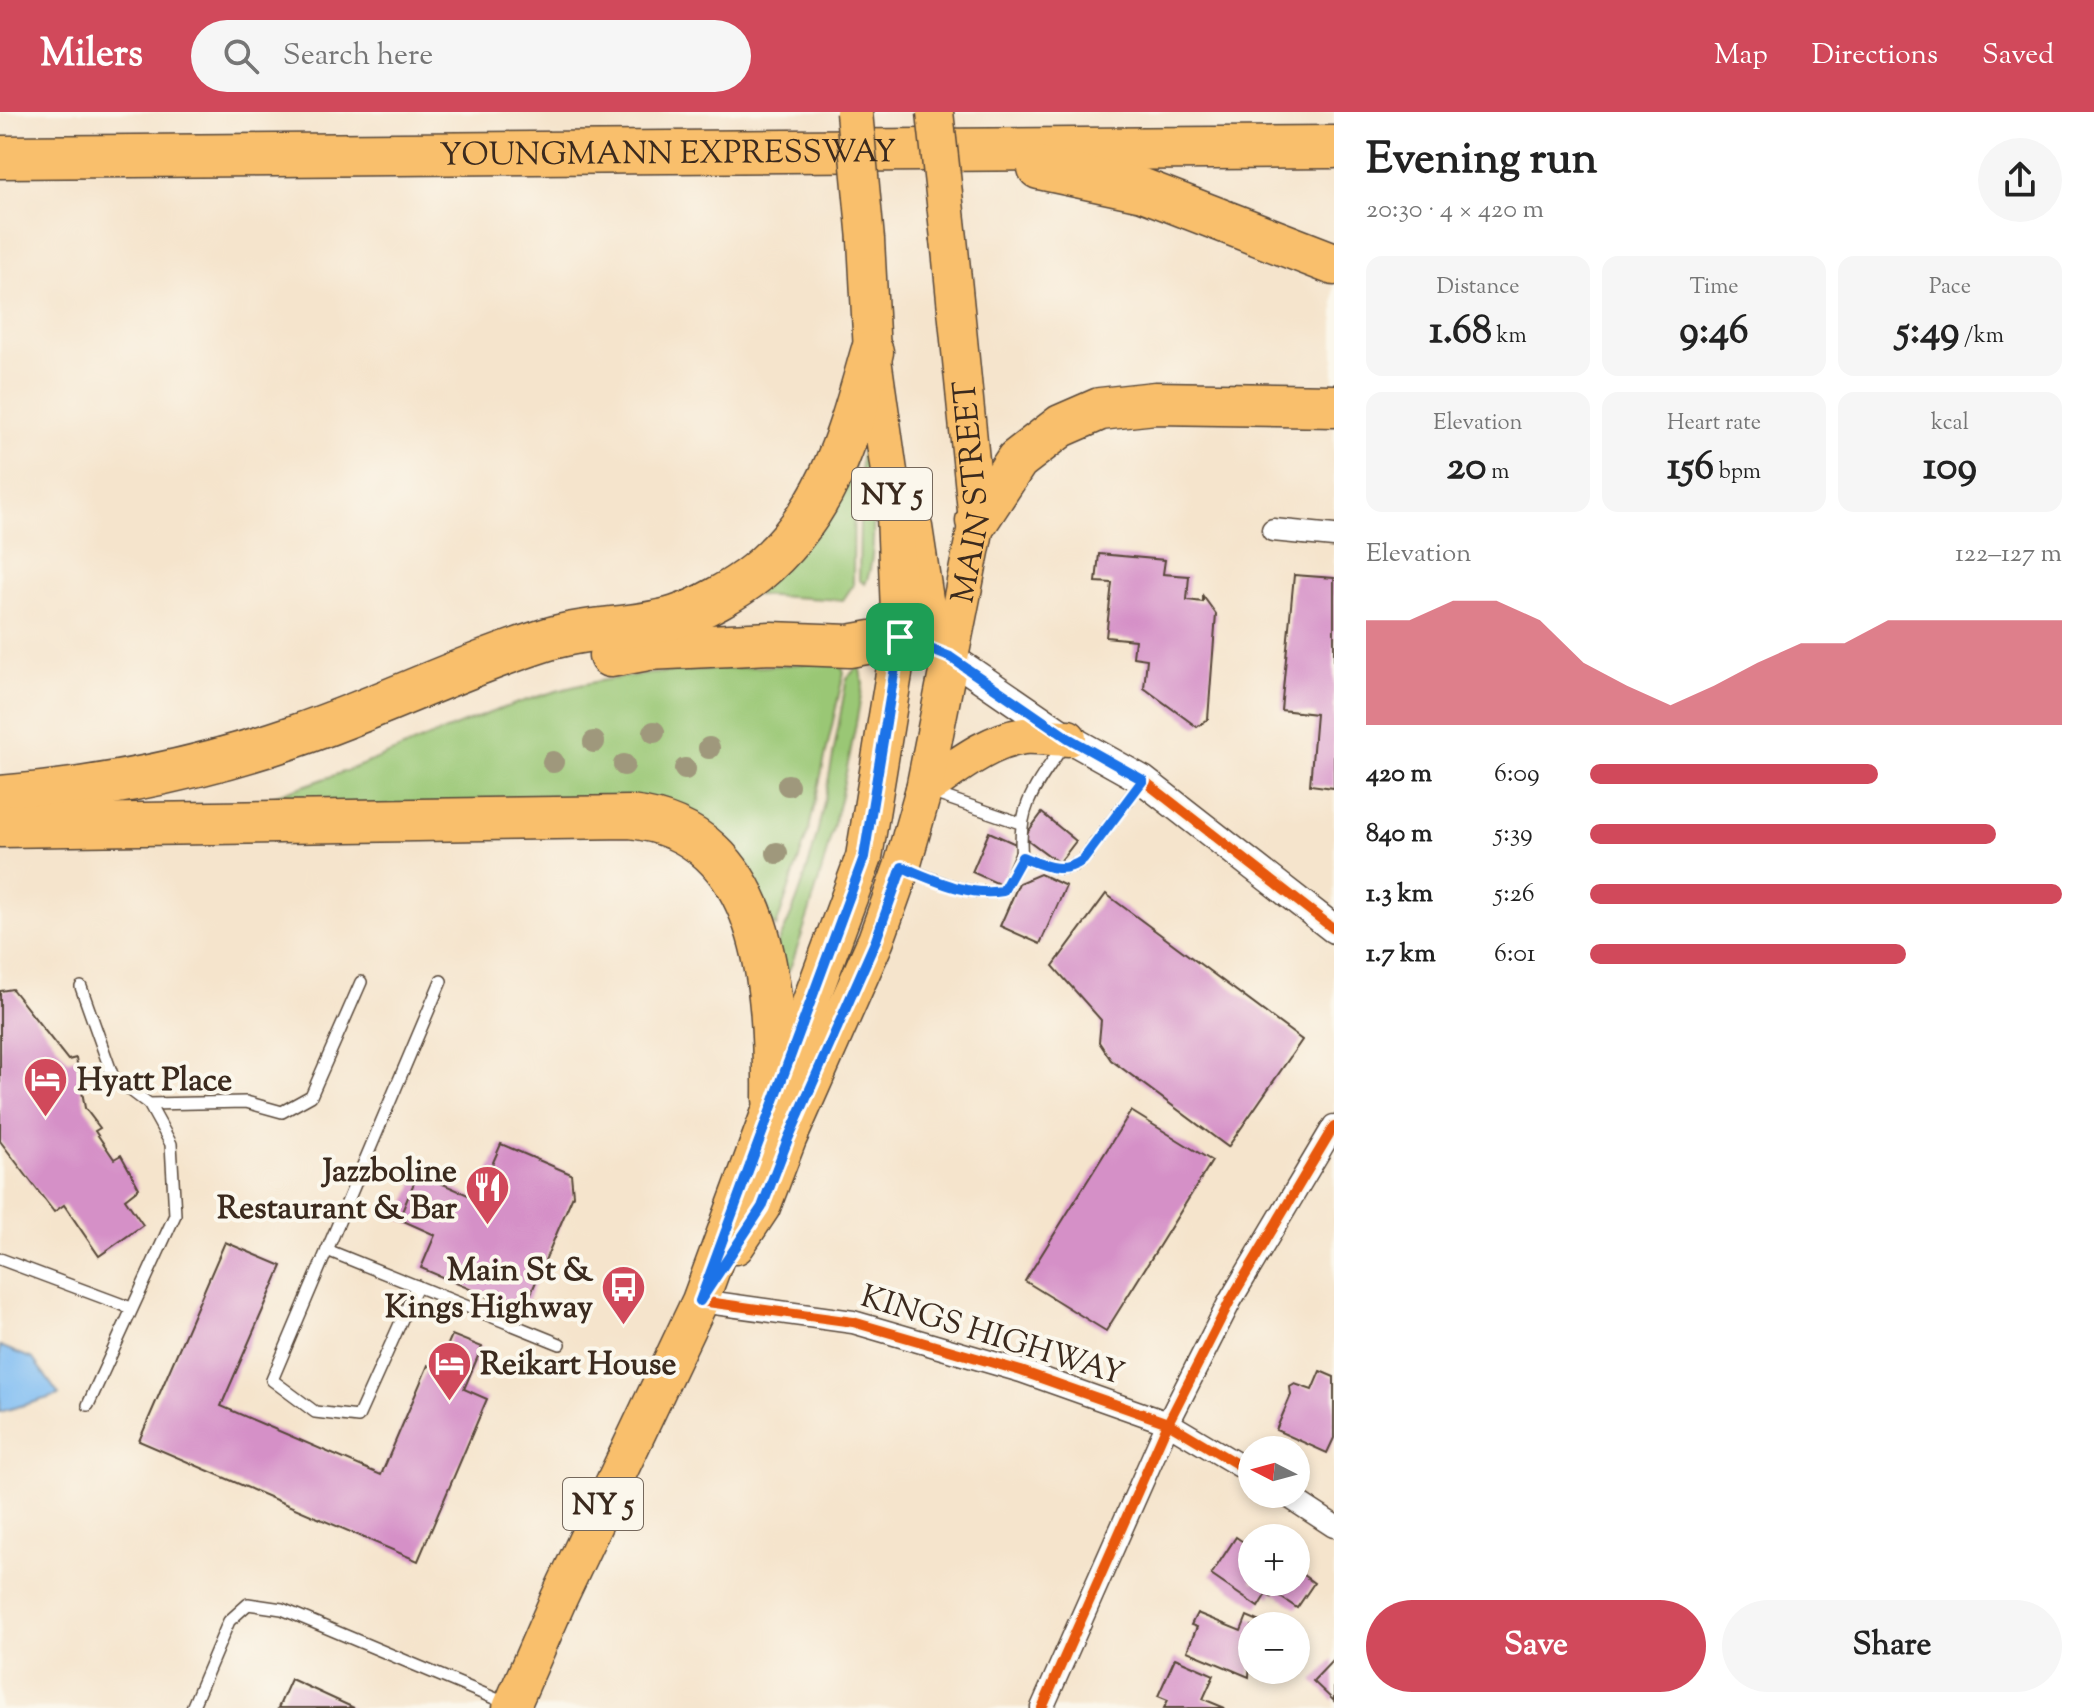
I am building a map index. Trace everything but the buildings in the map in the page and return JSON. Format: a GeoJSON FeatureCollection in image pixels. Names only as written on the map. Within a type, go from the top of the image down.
{"type":"FeatureCollection","features":[{"type":"Feature","properties":{"kind":"highway","name":"YOUNGMANN EXPRESSWAY"},"geometry":{"type":"LineString","coordinates":[[0,157],[929,131],[1334,147]]}},
{"type":"Feature","properties":{"kind":"highway"},"geometry":{"type":"LineString","coordinates":[[929,131],[1068,172],[1143,190],[1334,264]]}},
{"type":"Feature","properties":{"kind":"highway"},"geometry":{"type":"LineString","coordinates":[[678,617],[754,574],[788,542],[823,496],[849,434],[872,352]]}},
{"type":"Feature","properties":{"kind":"highway"},"geometry":{"type":"LineString","coordinates":[[977,521],[1017,460],[1061,426],[1100,409],[1155,403],[1334,406]]}},
{"type":"Feature","properties":{"kind":"highway"},"geometry":{"type":"LineString","coordinates":[[8,816],[57,793],[220,761],[298,735],[472,665],[549,638],[678,617],[852,620],[900,637]]}},
{"type":"Feature","properties":{"kind":"highway"},"geometry":{"type":"LineString","coordinates":[[8,816],[137,808],[267,776],[541,667],[648,649],[771,643],[849,646],[900,637]]}},
{"type":"Feature","properties":{"kind":"highway"},"geometry":{"type":"LineString","coordinates":[[8,816],[630,817],[671,827],[725,867],[746,897],[760,936],[769,985],[775,1032],[774,1099]]}},
{"type":"Feature","properties":{"kind":"main road","name":"MAIN STREET"},"geometry":{"type":"LineString","coordinates":[[511,1707],[565,1583],[700,1301],[864,857],[900,637],[895,514],[872,352],[854,112]]}},
{"type":"Feature","properties":{"kind":"main road","name":"MAIN STREET"},"geometry":{"type":"LineString","coordinates":[[700,1301],[762,1207],[788,1139],[876,940],[902,867],[924,789],[977,521],[949,239],[929,131]]}},
{"type":"Feature","properties":{"kind":"main road"},"geometry":{"type":"LineString","coordinates":[[880,409],[916,533],[931,635],[950,657]]}},
{"type":"Feature","properties":{"kind":"main road"},"geometry":{"type":"LineString","coordinates":[[900,637],[950,657]]}},
{"type":"Feature","properties":{"kind":"main road"},"geometry":{"type":"LineString","coordinates":[[900,637],[913,667],[894,821],[902,867]]}},
{"type":"Feature","properties":{"kind":"main road"},"geometry":{"type":"LineString","coordinates":[[924,789],[966,760],[998,745],[1024,736],[1068,738]]}},
{"type":"Feature","properties":{"kind":"street"},"geometry":{"type":"LineString","coordinates":[[1273,530],[1334,536]]}},
{"type":"Feature","properties":{"kind":"street"},"geometry":{"type":"LineString","coordinates":[[950,657],[1068,738],[1143,780],[1334,929]]}},
{"type":"Feature","properties":{"kind":"street"},"geometry":{"type":"LineString","coordinates":[[1042,1708],[1168,1423],[1230,1301],[1334,1126]]}},
{"type":"Feature","properties":{"kind":"street","name":"KINGS HIGHWAY"},"geometry":{"type":"LineString","coordinates":[[700,1301],[853,1322],[900,1334],[1021,1371],[1168,1423],[1238,1465]]}},
{"type":"Feature","properties":{"kind":"street"},"geometry":{"type":"LineString","coordinates":[[1306,1508],[1334,1526]]}},
{"type":"Feature","properties":{"kind":"lane"},"geometry":{"type":"LineString","coordinates":[[902,867],[966,891],[1003,891],[1022,857],[1020,823],[1035,788],[1068,738]]}},
{"type":"Feature","properties":{"kind":"lane"},"geometry":{"type":"LineString","coordinates":[[1022,857],[1059,869],[1070,869],[1083,860],[1143,780]]}},
{"type":"Feature","properties":{"kind":"lane"},"geometry":{"type":"LineString","coordinates":[[924,789],[1020,823]]}},
{"type":"Feature","properties":{"kind":"lane"},"geometry":{"type":"LineString","coordinates":[[417,1286],[358,1417],[315,1412],[272,1380],[441,981]]}},
{"type":"Feature","properties":{"kind":"lane"},"geometry":{"type":"LineString","coordinates":[[149,1104],[246,1102],[282,1112],[311,1096],[361,982]]}},
{"type":"Feature","properties":{"kind":"lane"},"geometry":{"type":"LineString","coordinates":[[81,987],[113,1077],[149,1104],[171,1144],[175,1215],[88,1405]]}},
{"type":"Feature","properties":{"kind":"lane"},"geometry":{"type":"LineString","coordinates":[[327,1250],[560,1344]]}},
{"type":"Feature","properties":{"kind":"lane"},"geometry":{"type":"LineString","coordinates":[[0,1259],[131,1308]]}},
{"type":"Feature","properties":{"kind":"lane"},"geometry":{"type":"LineString","coordinates":[[192,1708],[229,1621],[248,1604],[282,1609],[511,1707]]}},
{"type":"Feature","properties":{"kind":"green space"},"geometry":{"type":"Polygon","coordinates":[[[866,427],[873,531],[870,571],[865,584],[859,580],[861,457],[866,427]]]}},
{"type":"Feature","properties":{"kind":"green space"},"geometry":{"type":"Polygon","coordinates":[[[854,453],[853,585],[843,600],[756,595],[854,453]]]}},
{"type":"Feature","properties":{"kind":"green space"},"geometry":{"type":"Polygon","coordinates":[[[839,660],[844,672],[809,829],[776,927],[675,818],[239,809],[551,692],[644,675],[839,660]]]}},
{"type":"Feature","properties":{"kind":"green space"},"geometry":{"type":"Polygon","coordinates":[[[859,665],[863,684],[834,825],[804,929],[788,972],[783,973],[776,947],[791,916],[813,850],[847,678],[859,665]]]}},
{"type":"Feature","properties":{"kind":"water"},"geometry":{"type":"Polygon","coordinates":[[[0,1346],[33,1359],[59,1395],[0,1412],[0,1346]]]}},
{"type":"Feature","properties":{"kind":"cycle path"},"geometry":{"type":"LineString","coordinates":[[950,657],[1068,738],[1143,780],[1334,929]]}},
{"type":"Feature","properties":{"kind":"cycle path"},"geometry":{"type":"LineString","coordinates":[[1042,1708],[1168,1423],[1230,1301],[1334,1126]]}},
{"type":"Feature","properties":{"kind":"cycle path"},"geometry":{"type":"LineString","coordinates":[[700,1301],[853,1322],[1021,1371],[1168,1423],[1238,1465]]}},
{"type":"Feature","properties":{"kind":"place","name":"Hyatt Place"},"geometry":{"type":"Point","coordinates":[46,1118]}},
{"type":"Feature","properties":{"kind":"place","name":"Jazzboline Restaurant & Bar"},"geometry":{"type":"Point","coordinates":[488,1227]}},
{"type":"Feature","properties":{"kind":"place","name":"Main St & Kings Highway"},"geometry":{"type":"Point","coordinates":[624,1326]}},
{"type":"Feature","properties":{"kind":"place","name":"Reikart House"},"geometry":{"type":"Point","coordinates":[449,1402]}},
{"type":"Feature","properties":{"kind":"route"},"geometry":{"type":"LineString","coordinates":[[900,637],[950,657],[1068,738],[1143,780],[1083,860],[1070,869],[1059,869],[1022,857],[1003,891],[991,893],[966,891],[902,867],[876,940],[788,1139],[762,1207],[700,1301],[864,857],[900,637]]}}]}
